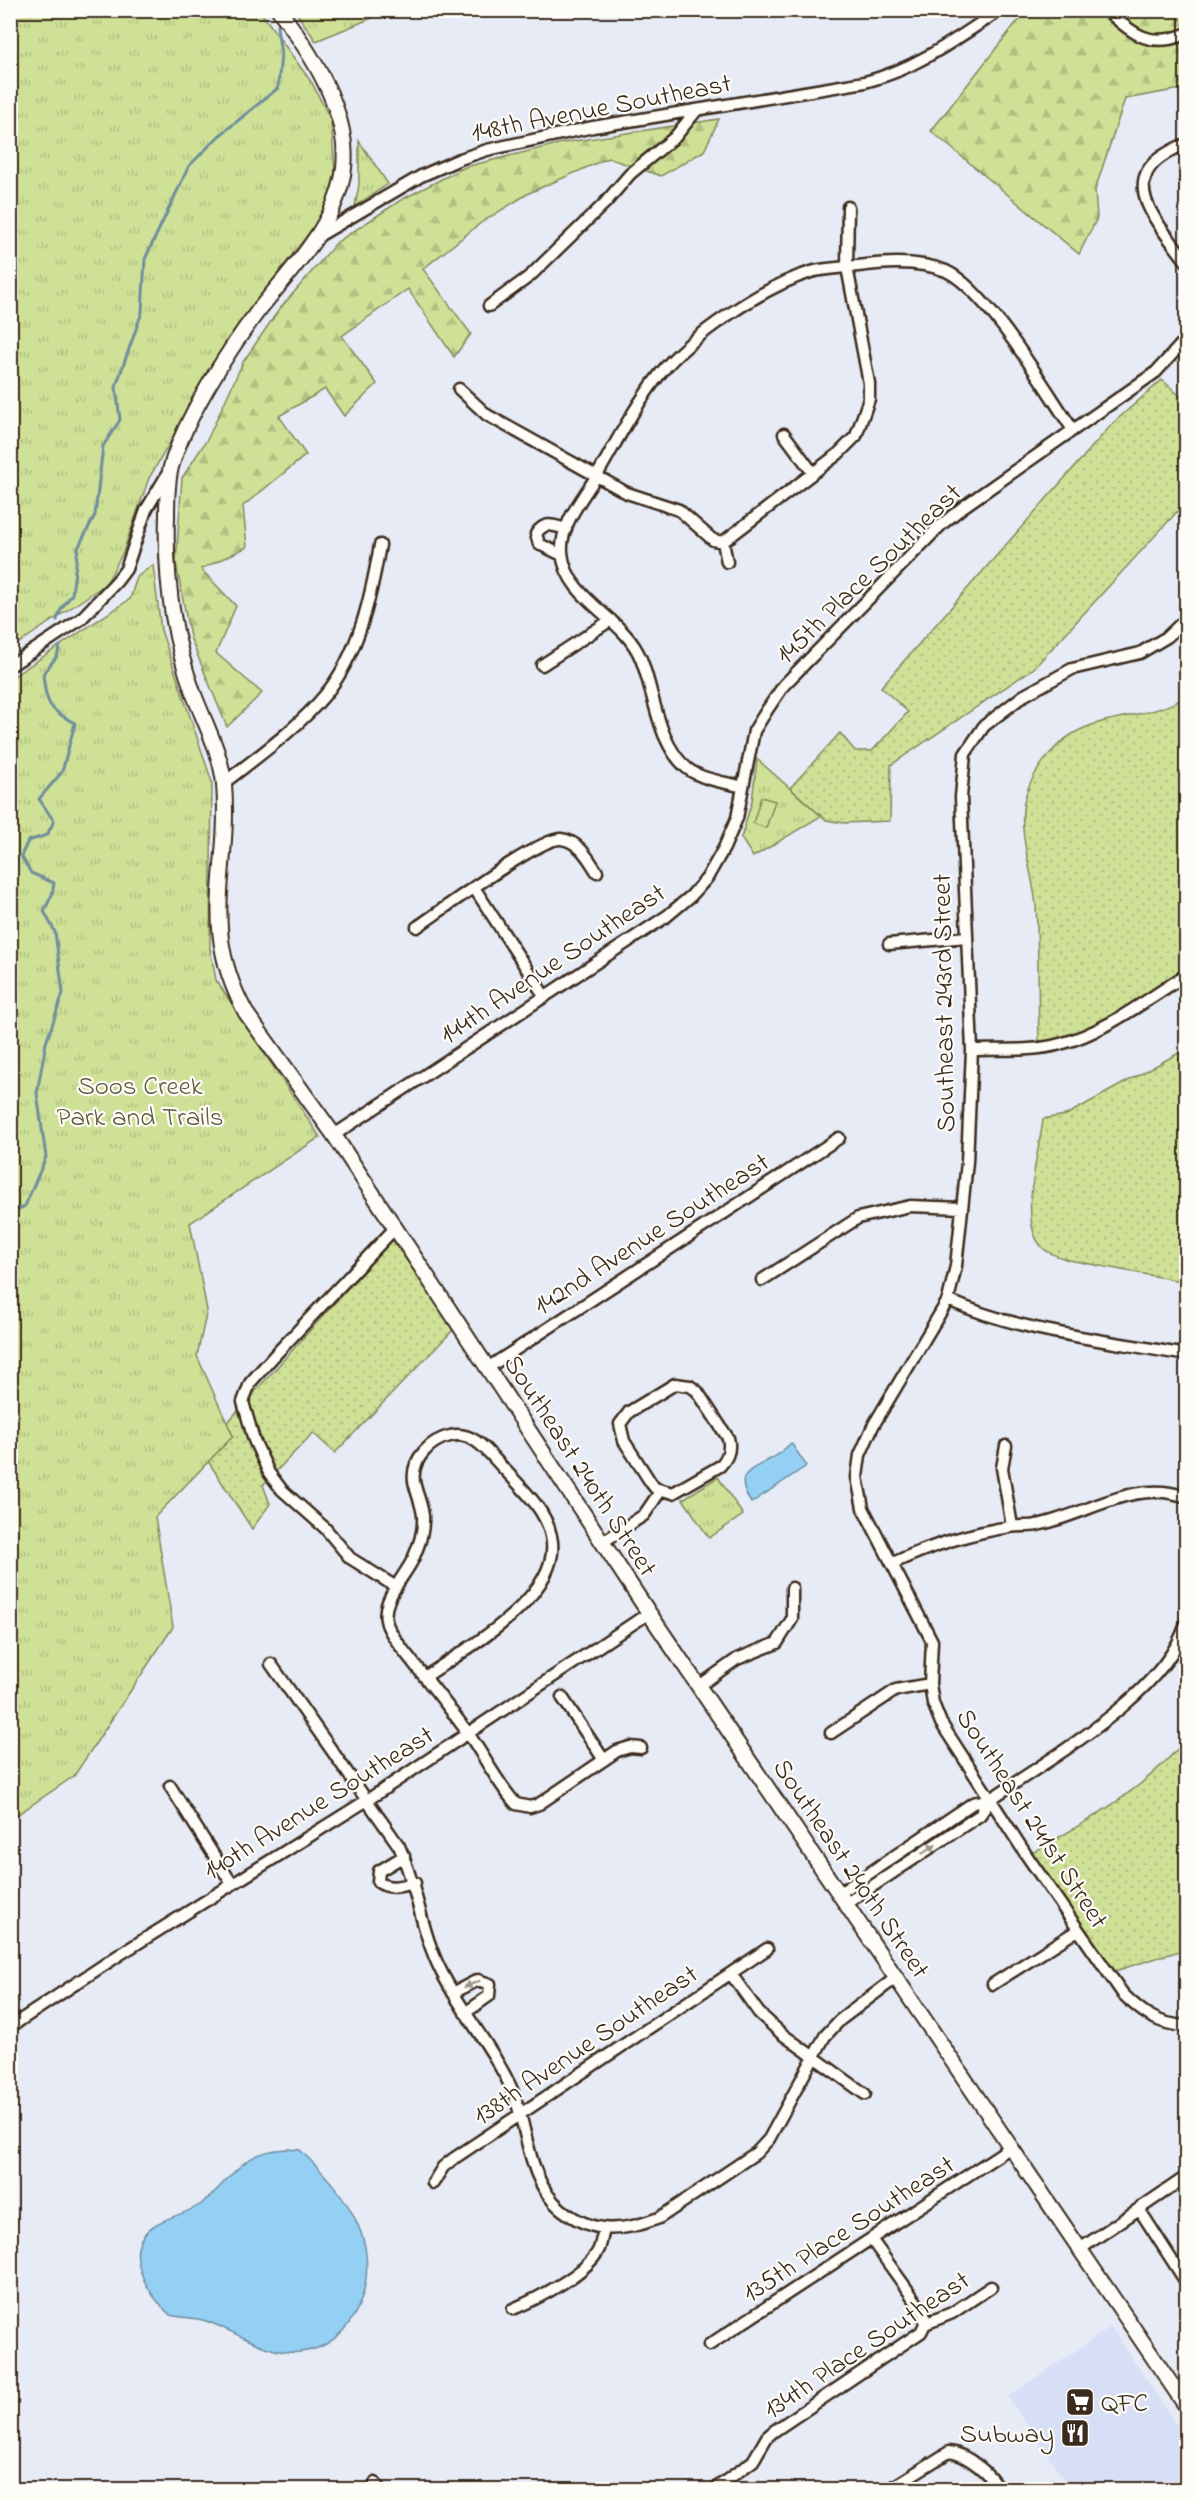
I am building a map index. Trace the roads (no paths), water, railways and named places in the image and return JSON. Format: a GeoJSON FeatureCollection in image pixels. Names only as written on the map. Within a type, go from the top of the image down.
{"type":"FeatureCollection","features":[{"type":"Feature","properties":{"kind":"main road"},"geometry":{"type":"LineString","coordinates":[[279,10],[326,87],[336,110],[343,141],[344,168],[339,189],[317,238]]}},
{"type":"Feature","properties":{"kind":"main road","name":"148th Avenue Southeast"},"geometry":{"type":"LineString","coordinates":[[170,470],[191,418],[222,366],[257,313],[317,238]]}},
{"type":"Feature","properties":{"kind":"main road","name":"Southeast 240th Street"},"geometry":{"type":"LineString","coordinates":[[170,470],[166,543],[171,610],[183,664],[209,730],[224,783],[218,920],[224,964],[246,1013],[334,1135],[649,1613],[1186,2406]]}},
{"type":"Feature","properties":{"kind":"street","name":"148th Avenue Southeast"},"geometry":{"type":"LineString","coordinates":[[317,238],[421,176],[467,156],[536,138],[866,82],[893,75],[923,61],[1000,10]]}},
{"type":"Feature","properties":{"kind":"street"},"geometry":{"type":"LineString","coordinates":[[1106,10],[1130,30],[1158,42],[1186,34]]}},
{"type":"Feature","properties":{"kind":"street"},"geometry":{"type":"LineString","coordinates":[[489,306],[530,276],[605,203],[630,174],[675,138],[696,111]]}},
{"type":"Feature","properties":{"kind":"street"},"geometry":{"type":"LineString","coordinates":[[1186,144],[1176,147],[1152,163],[1145,177],[1143,192],[1146,205],[1186,261]]}},
{"type":"Feature","properties":{"kind":"street"},"geometry":{"type":"LineString","coordinates":[[459,389],[487,415],[627,493],[679,510],[713,540],[723,542],[813,473],[856,436],[869,399],[847,267],[848,207]]}},
{"type":"Feature","properties":{"kind":"street"},"geometry":{"type":"LineString","coordinates":[[743,787],[705,777],[689,770],[677,758],[668,743],[641,658],[622,629],[572,582],[562,555],[566,529],[585,490],[661,373],[685,349],[754,298],[782,283],[813,272],[847,267],[885,263],[918,265],[948,272],[982,298],[1073,430]]}},
{"type":"Feature","properties":{"kind":"street","name":"145th Place Southeast"},"geometry":{"type":"LineString","coordinates":[[743,787],[754,731],[784,685],[941,525],[963,507],[1156,372],[1186,339]]}},
{"type":"Feature","properties":{"kind":"street"},"geometry":{"type":"LineString","coordinates":[[784,434],[813,473]]}},
{"type":"Feature","properties":{"kind":"street","name":"148th Avenue Southeast"},"geometry":{"type":"LineString","coordinates":[[10,666],[81,619],[117,581],[126,569],[146,510],[170,470]]}},
{"type":"Feature","properties":{"kind":"street"},"geometry":{"type":"LineString","coordinates":[[562,555],[539,544],[536,534],[541,527],[549,524],[566,529]]}},
{"type":"Feature","properties":{"kind":"street"},"geometry":{"type":"LineString","coordinates":[[723,542],[727,562]]}},
{"type":"Feature","properties":{"kind":"street"},"geometry":{"type":"LineString","coordinates":[[224,783],[285,735],[325,696],[336,678],[370,602],[380,545]]}},
{"type":"Feature","properties":{"kind":"street","name":"Southeast 243rd Street"},"geometry":{"type":"LineString","coordinates":[[948,1300],[957,1266],[972,1050],[962,776],[965,754],[972,742],[999,712],[1044,683],[1090,662],[1140,652],[1167,637],[1186,619]]}},
{"type":"Feature","properties":{"kind":"street"},"geometry":{"type":"LineString","coordinates":[[542,665],[611,620]]}},
{"type":"Feature","properties":{"kind":"street","name":"144th Avenue Southeast"},"geometry":{"type":"LineString","coordinates":[[334,1135],[667,916],[691,896],[707,878],[724,848],[737,818],[743,787]]}},
{"type":"Feature","properties":{"kind":"street"},"geometry":{"type":"LineString","coordinates":[[417,927],[527,851],[553,839],[562,839],[576,845],[597,872]]}},
{"type":"Feature","properties":{"kind":"street"},"geometry":{"type":"LineString","coordinates":[[475,889],[545,997]]}},
{"type":"Feature","properties":{"kind":"street"},"geometry":{"type":"LineString","coordinates":[[889,944],[967,938]]}},
{"type":"Feature","properties":{"kind":"street"},"geometry":{"type":"LineString","coordinates":[[972,1050],[1059,1045],[1102,1027],[1186,975]]}},
{"type":"Feature","properties":{"kind":"street","name":"142nd Avenue Southeast"},"geometry":{"type":"LineString","coordinates":[[489,1367],[839,1138]]}},
{"type":"Feature","properties":{"kind":"street"},"geometry":{"type":"LineString","coordinates":[[762,1280],[858,1218],[910,1206],[962,1208]]}},
{"type":"Feature","properties":{"kind":"street"},"geometry":{"type":"LineString","coordinates":[[396,1227],[250,1383],[243,1402],[247,1419],[269,1473],[282,1490],[325,1528],[350,1558],[396,1587]]}},
{"type":"Feature","properties":{"kind":"street"},"geometry":{"type":"LineString","coordinates":[[948,1300],[972,1311],[1010,1322],[1186,1355]]}},
{"type":"Feature","properties":{"kind":"street","name":"Southeast 241st Street"},"geometry":{"type":"LineString","coordinates":[[948,1300],[873,1426],[860,1455],[857,1477],[859,1496],[932,1641],[930,1684],[941,1723],[1123,1994],[1137,2009],[1153,2019],[1171,2025],[1186,2026]]}},
{"type":"Feature","properties":{"kind":"street"},"geometry":{"type":"LineString","coordinates":[[683,1384],[697,1391],[728,1438],[728,1454],[720,1466],[681,1491],[673,1493],[661,1490],[651,1483],[624,1441],[620,1424],[629,1412],[667,1387],[683,1384]]}},
{"type":"Feature","properties":{"kind":"street"},"geometry":{"type":"LineString","coordinates":[[425,1677],[503,1623],[521,1606],[544,1575],[552,1547],[551,1535],[546,1522],[521,1485],[482,1444],[469,1437],[453,1435],[432,1443],[420,1457],[414,1469],[413,1479],[423,1514],[423,1529],[410,1564],[387,1605],[385,1617],[387,1626],[425,1677],[468,1734],[512,1799],[523,1807],[539,1804],[617,1751],[630,1747],[641,1748]]}},
{"type":"Feature","properties":{"kind":"street"},"geometry":{"type":"LineString","coordinates":[[1006,1446],[1002,1468],[1012,1526]]}},
{"type":"Feature","properties":{"kind":"street"},"geometry":{"type":"LineString","coordinates":[[603,1542],[644,1515],[661,1490]]}},
{"type":"Feature","properties":{"kind":"street"},"geometry":{"type":"LineString","coordinates":[[893,1563],[934,1545],[1012,1526],[1036,1525],[1140,1492],[1159,1491],[1186,1497]]}},
{"type":"Feature","properties":{"kind":"street"},"geometry":{"type":"LineString","coordinates":[[699,1686],[737,1659],[777,1643],[792,1619],[792,1588]]}},
{"type":"Feature","properties":{"kind":"street","name":"140th Avenue Southeast"},"geometry":{"type":"LineString","coordinates":[[10,2027],[369,1799],[649,1613]]}},
{"type":"Feature","properties":{"kind":"street"},"geometry":{"type":"LineString","coordinates":[[844,1898],[980,1815],[991,1799],[1098,1725],[1139,1692],[1172,1654],[1186,1623]]}},
{"type":"Feature","properties":{"kind":"street"},"geometry":{"type":"LineString","coordinates":[[271,1664],[369,1799],[404,1856],[415,1883],[440,1969],[496,2061],[521,2115],[538,2175],[547,2192],[561,2208],[604,2230],[624,2229],[659,2218],[756,2153],[769,2139],[812,2055],[840,2020],[897,1977]]}},
{"type":"Feature","properties":{"kind":"street"},"geometry":{"type":"LineString","coordinates":[[831,1733],[890,1693],[907,1687],[930,1684]]}},
{"type":"Feature","properties":{"kind":"street"},"geometry":{"type":"LineString","coordinates":[[562,1697],[604,1760]]}},
{"type":"Feature","properties":{"kind":"street"},"geometry":{"type":"LineString","coordinates":[[170,1786],[232,1884]]}},
{"type":"Feature","properties":{"kind":"street"},"geometry":{"type":"LineString","coordinates":[[404,1856],[379,1871],[378,1882],[383,1886],[393,1887],[415,1883]]}},
{"type":"Feature","properties":{"kind":"street"},"geometry":{"type":"LineString","coordinates":[[993,1984],[1078,1930]]}},
{"type":"Feature","properties":{"kind":"street","name":"138th Avenue Southeast"},"geometry":{"type":"LineString","coordinates":[[433,2182],[453,2159],[767,1949]]}},
{"type":"Feature","properties":{"kind":"street"},"geometry":{"type":"LineString","coordinates":[[731,1974],[759,2013],[865,2094]]}},
{"type":"Feature","properties":{"kind":"street"},"geometry":{"type":"LineString","coordinates":[[453,1993],[478,1980],[490,1984],[489,1996],[465,2013]]}},
{"type":"Feature","properties":{"kind":"street","name":"135th Place Southeast"},"geometry":{"type":"LineString","coordinates":[[709,2345],[1011,2147]]}},
{"type":"Feature","properties":{"kind":"street"},"geometry":{"type":"LineString","coordinates":[[1080,2248],[1186,2177]]}},
{"type":"Feature","properties":{"kind":"street"},"geometry":{"type":"LineString","coordinates":[[1138,2209],[1186,2282]]}},
{"type":"Feature","properties":{"kind":"street"},"geometry":{"type":"LineString","coordinates":[[513,2309],[536,2299],[590,2262],[599,2249],[604,2230]]}},
{"type":"Feature","properties":{"kind":"street"},"geometry":{"type":"LineString","coordinates":[[872,2240],[924,2313],[925,2324]]}},
{"type":"Feature","properties":{"kind":"street","name":"134th Place Southeast"},"geometry":{"type":"LineString","coordinates":[[716,2488],[753,2461],[767,2437],[774,2431],[921,2332],[925,2324],[952,2313],[991,2287]]}},
{"type":"Feature","properties":{"kind":"street"},"geometry":{"type":"LineString","coordinates":[[888,2490],[944,2453],[954,2452],[994,2480],[999,2490]]}},
{"type":"Feature","properties":{"kind":"water"},"geometry":{"type":"Polygon","coordinates":[[[791,1443],[806,1465],[805,1467],[751,1503],[743,1485],[746,1474],[777,1455],[791,1443]]]}},
{"type":"Feature","properties":{"kind":"water"},"geometry":{"type":"Polygon","coordinates":[[[287,2149],[300,2150],[326,2177],[349,2207],[360,2230],[367,2268],[359,2306],[349,2323],[337,2337],[320,2347],[301,2352],[264,2347],[206,2321],[170,2315],[146,2283],[140,2271],[138,2258],[139,2246],[144,2235],[155,2225],[201,2204],[238,2168],[257,2155],[287,2149]]]}},
{"type":"Feature","properties":{"kind":"waterway"},"geometry":{"type":"LineString","coordinates":[[57,620],[61,609],[72,594],[78,548],[95,515],[103,446],[120,420],[116,386],[142,312],[145,259],[189,166],[219,136],[278,88],[281,54],[277,27],[281,19]]}},
{"type":"Feature","properties":{"kind":"waterway"},"geometry":{"type":"LineString","coordinates":[[10,1214],[25,1206],[46,1157],[37,1093],[46,1043],[63,993],[55,932],[44,911],[52,895],[54,883],[31,873],[21,856],[28,841],[47,835],[54,821],[39,799],[62,772],[75,723],[54,709],[45,692],[43,674],[57,656],[60,646]]}},
{"type":"Feature","properties":{"kind":"waterway"},"geometry":{"type":"LineString","coordinates":[[1166,2490],[1186,2476]]}},
{"type":"Feature","properties":{"kind":"place","name":"QFC"},"geometry":{"type":"Point","coordinates":[1080,2402]}},
{"type":"Feature","properties":{"kind":"place","name":"Subway"},"geometry":{"type":"Point","coordinates":[1075,2433]}},
{"type":"Feature","properties":{"kind":"park label","name":"Soos Creek Park and Trails"},"geometry":{"type":"Point","coordinates":[140,1100]}}]}
